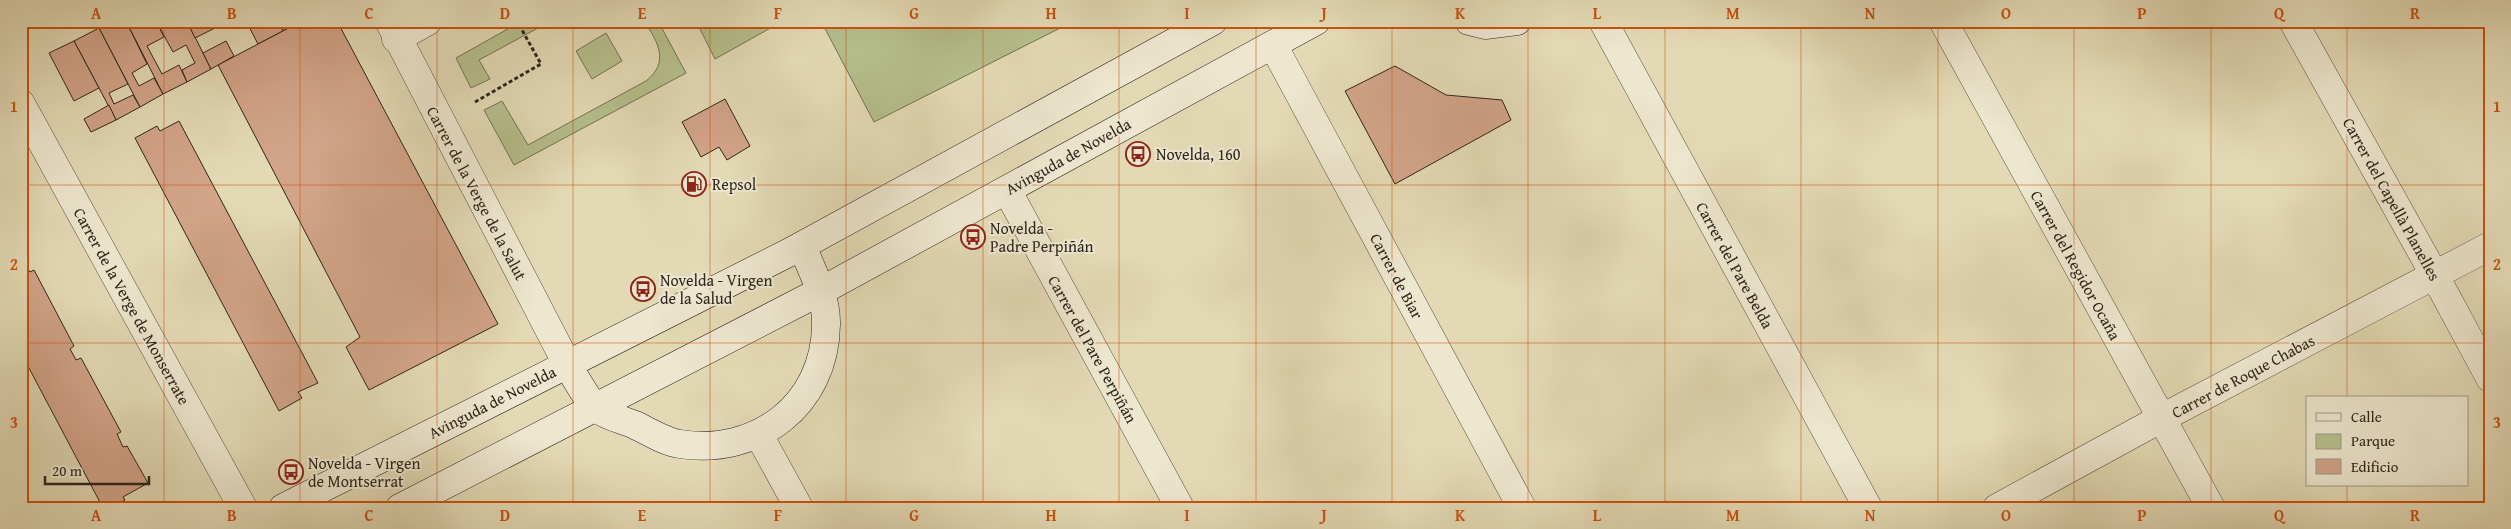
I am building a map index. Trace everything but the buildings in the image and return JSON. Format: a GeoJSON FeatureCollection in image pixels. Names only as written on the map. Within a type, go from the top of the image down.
{"type":"FeatureCollection","features":[{"type":"Feature","properties":{"kind":"street"},"geometry":{"type":"LineString","coordinates":[[392,30],[428,21]]}},
{"type":"Feature","properties":{"kind":"street","name":"Avinguda de Novelda"},"geometry":{"type":"LineString","coordinates":[[283,508],[802,246],[1213,21]]}},
{"type":"Feature","properties":{"kind":"street","name":"Avinguda de Novelda"},"geometry":{"type":"LineString","coordinates":[[400,508],[821,291],[1316,21]]}},
{"type":"Feature","properties":{"kind":"street"},"geometry":{"type":"LineString","coordinates":[[1469,21],[1485,26],[1517,21]]}},
{"type":"Feature","properties":{"kind":"street","name":"Carrer del Pare Belda"},"geometry":{"type":"LineString","coordinates":[[1603,21],[1868,508]]}},
{"type":"Feature","properties":{"kind":"street","name":"Carrer del Regidor Ocaña"},"geometry":{"type":"LineString","coordinates":[[1943,21],[2160,419],[2211,508]]}},
{"type":"Feature","properties":{"kind":"street","name":"Carrer del Capellà Planelles"},"geometry":{"type":"LineString","coordinates":[[2293,21],[2490,378]]}},
{"type":"Feature","properties":{"kind":"street","name":"Carrer de la Verge de la Salut"},"geometry":{"type":"LineString","coordinates":[[392,30],[567,364]]}},
{"type":"Feature","properties":{"kind":"street","name":"Carrer de Biar"},"geometry":{"type":"LineString","coordinates":[[1273,45],[1522,508]]}},
{"type":"Feature","properties":{"kind":"street","name":"Carrer de la Verge de Monserrate"},"geometry":{"type":"LineString","coordinates":[[21,104],[243,508]]}},
{"type":"Feature","properties":{"kind":"street","name":"Carrer del Pare Perpiñán"},"geometry":{"type":"LineString","coordinates":[[1007,190],[1180,508]]}},
{"type":"Feature","properties":{"kind":"street"},"geometry":{"type":"LineString","coordinates":[[596,408],[678,444],[716,447],[759,435],[795,407],[816,378],[824,350],[826,323],[821,291],[802,246]]}},
{"type":"Feature","properties":{"kind":"street","name":"Carrer de Roque Chabas"},"geometry":{"type":"LineString","coordinates":[[1997,508],[2160,419],[2490,246]]}},
{"type":"Feature","properties":{"kind":"street","name":"Avinguda de Novelda"},"geometry":{"type":"LineString","coordinates":[[567,364],[596,408]]}},
{"type":"Feature","properties":{"kind":"street"},"geometry":{"type":"LineString","coordinates":[[759,435],[799,508]]}},
{"type":"Feature","properties":{"kind":"path"},"geometry":{"type":"LineString","coordinates":[[474,102],[541,64],[517,21]]}},
{"type":"Feature","properties":{"kind":"green space"},"geometry":{"type":"Polygon","coordinates":[[[522,21],[551,21],[479,60],[490,79],[471,88],[456,58],[522,21]]]}},
{"type":"Feature","properties":{"kind":"green space"},"geometry":{"type":"Polygon","coordinates":[[[644,21],[658,21],[686,73],[514,165],[484,110],[502,101],[528,145],[646,81],[658,67],[660,59],[657,44],[644,21]]]}},
{"type":"Feature","properties":{"kind":"green space"},"geometry":{"type":"Polygon","coordinates":[[[696,21],[783,21],[715,59],[696,21]]]}},
{"type":"Feature","properties":{"kind":"green space"},"geometry":{"type":"Polygon","coordinates":[[[821,21],[1074,21],[874,122],[821,21]]]}},
{"type":"Feature","properties":{"kind":"green space"},"geometry":{"type":"Polygon","coordinates":[[[606,33],[622,61],[592,79],[576,51],[606,33]]]}},
{"type":"Feature","properties":{"kind":"place","name":"Novelda, 160"},"geometry":{"type":"Point","coordinates":[1138,154]}},
{"type":"Feature","properties":{"kind":"place","name":"Repsol"},"geometry":{"type":"Point","coordinates":[694,184]}},
{"type":"Feature","properties":{"kind":"place","name":"Novelda - Padre Perpiñán"},"geometry":{"type":"Point","coordinates":[973,237]}},
{"type":"Feature","properties":{"kind":"place","name":"Novelda - Virgen de la Salud"},"geometry":{"type":"Point","coordinates":[643,289]}},
{"type":"Feature","properties":{"kind":"place","name":"Novelda - Virgen de Montserrat"},"geometry":{"type":"Point","coordinates":[291,472]}}]}
